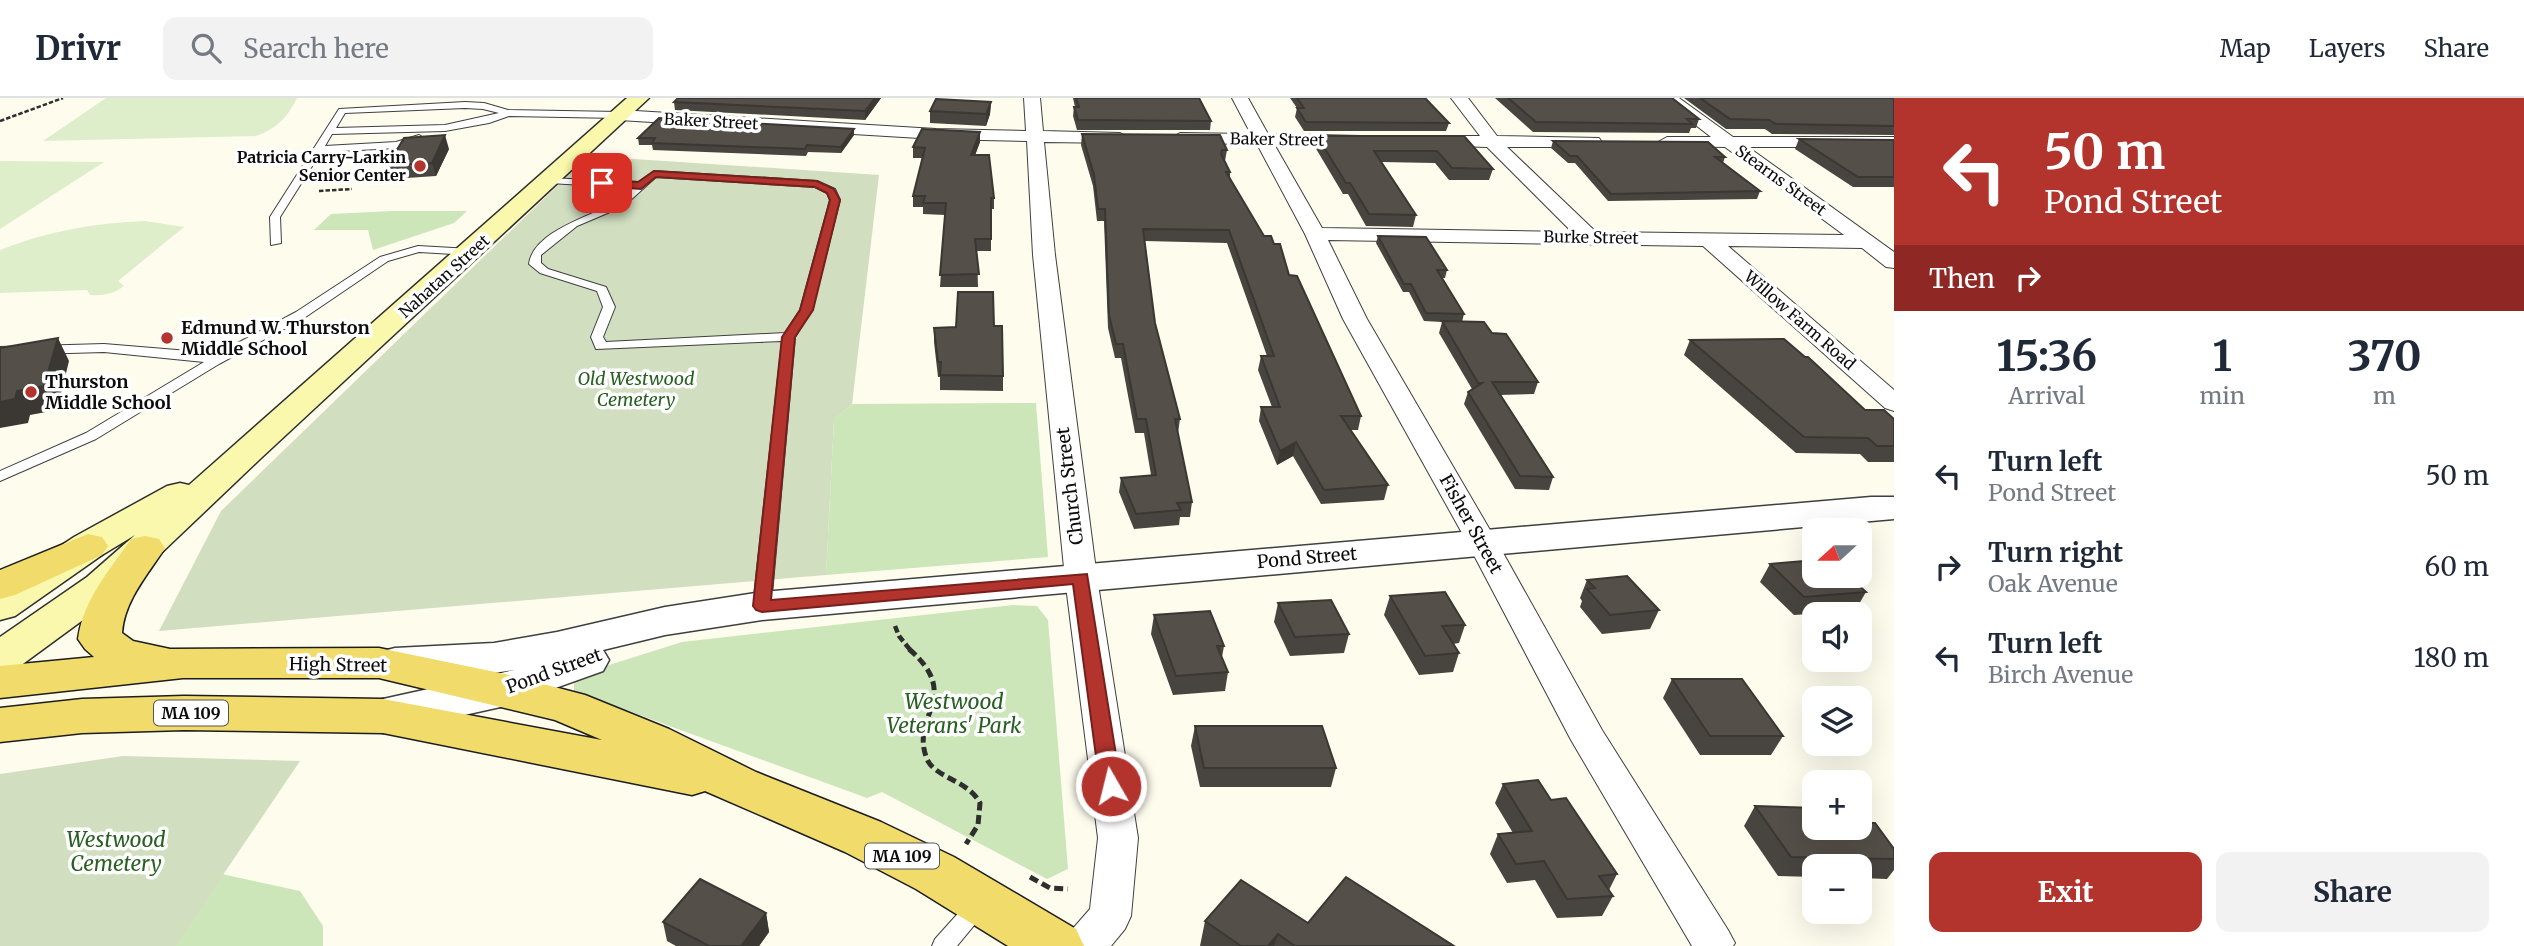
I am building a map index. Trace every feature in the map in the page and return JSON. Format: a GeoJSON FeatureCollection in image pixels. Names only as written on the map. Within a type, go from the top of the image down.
{"type":"FeatureCollection","features":[{"type":"Feature","properties":{"kind":"main road","name":"Nahatan Street"},"geometry":{"type":"LineString","coordinates":[[0,658],[102,586],[639,98]]}},
{"type":"Feature","properties":{"kind":"main road","name":"Nahatan Street"},"geometry":{"type":"LineString","coordinates":[[0,606],[88,545],[163,504],[247,452]]}},
{"type":"Feature","properties":{"kind":"main road"},"geometry":{"type":"LineString","coordinates":[[0,586],[88,545]]}},
{"type":"Feature","properties":{"kind":"main road"},"geometry":{"type":"LineString","coordinates":[[145,548],[109,604],[100,627],[100,639],[122,655],[183,663]]}},
{"type":"Feature","properties":{"kind":"main road","name":"High Street"},"geometry":{"type":"LineString","coordinates":[[0,682],[183,663],[379,663],[505,690],[569,706],[652,742],[739,786],[863,837],[934,873],[982,903],[1032,940]]}},
{"type":"Feature","properties":{"kind":"main road","name":"High Street"},"geometry":{"type":"LineString","coordinates":[[0,724],[82,716],[184,713],[383,716],[739,786]]}},
{"type":"Feature","properties":{"kind":"street","name":"Church Street"},"geometry":{"type":"LineString","coordinates":[[1032,98],[1033,137],[1081,578],[1118,838],[1110,916],[1084,946]]}},
{"type":"Feature","properties":{"kind":"street","name":"Fisher Street"},"geometry":{"type":"LineString","coordinates":[[1240,98],[1315,234],[1355,319],[1482,542],[1589,740],[1713,943]]}},
{"type":"Feature","properties":{"kind":"street"},"geometry":{"type":"LineString","coordinates":[[1459,98],[1492,142],[1589,237]]}},
{"type":"Feature","properties":{"kind":"street","name":"Stearns Street"},"geometry":{"type":"LineString","coordinates":[[1669,98],[1894,262]]}},
{"type":"Feature","properties":{"kind":"street","name":"Baker Street"},"geometry":{"type":"LineString","coordinates":[[619,115],[1033,137],[1134,138]]}},
{"type":"Feature","properties":{"kind":"street","name":"Baker Street"},"geometry":{"type":"LineString","coordinates":[[1160,138],[1371,141]]}},
{"type":"Feature","properties":{"kind":"street"},"geometry":{"type":"LineString","coordinates":[[1411,141],[1611,142]]}},
{"type":"Feature","properties":{"kind":"street"},"geometry":{"type":"LineString","coordinates":[[1651,142],[1894,142]]}},
{"type":"Feature","properties":{"kind":"street","name":"Burke Street"},"geometry":{"type":"LineString","coordinates":[[1315,234],[1867,242]]}},
{"type":"Feature","properties":{"kind":"street","name":"Willow Farm Road"},"geometry":{"type":"LineString","coordinates":[[1706,238],[1894,403]]}},
{"type":"Feature","properties":{"kind":"street","name":"Pond Street"},"geometry":{"type":"LineString","coordinates":[[379,663],[494,658],[557,647],[665,621],[741,609],[1894,508]]}},
{"type":"Feature","properties":{"kind":"street","name":"Pond Street"},"geometry":{"type":"LineString","coordinates":[[383,716],[505,690],[741,609]]}},
{"type":"Feature","properties":{"kind":"lane"},"geometry":{"type":"LineString","coordinates":[[275,243],[275,218],[342,111],[484,106],[508,113],[619,115]]}},
{"type":"Feature","properties":{"kind":"lane"},"geometry":{"type":"LineString","coordinates":[[330,131],[482,123],[508,113]]}},
{"type":"Feature","properties":{"kind":"lane"},"geometry":{"type":"LineString","coordinates":[[318,149],[410,143],[424,136],[429,127]]}},
{"type":"Feature","properties":{"kind":"lane"},"geometry":{"type":"LineString","coordinates":[[741,609],[789,337],[807,310],[816,280],[835,200],[831,191],[817,184],[654,174],[620,204],[573,224],[536,254],[535,264],[544,271],[602,289],[609,307],[597,337],[601,346],[789,337]]}},
{"type":"Feature","properties":{"kind":"lane"},"geometry":{"type":"LineString","coordinates":[[550,180],[641,186]]}},
{"type":"Feature","properties":{"kind":"lane"},"geometry":{"type":"LineString","coordinates":[[0,477],[91,436],[214,361],[300,315],[363,270],[384,259],[418,249],[471,252]]}},
{"type":"Feature","properties":{"kind":"lane"},"geometry":{"type":"LineString","coordinates":[[0,351],[104,348],[201,356],[214,361]]}},
{"type":"Feature","properties":{"kind":"lane"},"geometry":{"type":"LineString","coordinates":[[943,946],[982,903]]}},
{"type":"Feature","properties":{"kind":"path"},"geometry":{"type":"LineString","coordinates":[[0,121],[63,98]]}},
{"type":"Feature","properties":{"kind":"path"},"geometry":{"type":"LineString","coordinates":[[908,623],[895,624],[898,637],[906,649],[923,660],[932,671],[935,683],[924,751],[931,767],[970,785],[981,804],[978,824],[965,844],[978,850]]}},
{"type":"Feature","properties":{"kind":"path"},"geometry":{"type":"LineString","coordinates":[[1026,875],[1050,888],[1068,889]]}},
{"type":"Feature","properties":{"kind":"green space"},"geometry":{"type":"Polygon","coordinates":[[[106,98],[297,98],[281,122],[256,136],[43,141],[106,98]]]}},
{"type":"Feature","properties":{"kind":"green space","name":"Old Westwood Cemetery"},"geometry":{"type":"Polygon","coordinates":[[[588,156],[879,175],[852,404],[834,420],[826,575],[159,631],[221,511],[588,156]]]}},
{"type":"Feature","properties":{"kind":"green space"},"geometry":{"type":"Polygon","coordinates":[[[0,161],[104,162],[0,229],[0,161]]]}},
{"type":"Feature","properties":{"kind":"green space"},"geometry":{"type":"Polygon","coordinates":[[[467,211],[454,223],[373,250],[368,230],[314,230],[331,214],[467,211]]]}},
{"type":"Feature","properties":{"kind":"green space"},"geometry":{"type":"Polygon","coordinates":[[[145,221],[184,227],[118,281],[124,286],[116,291],[94,295],[90,295],[87,290],[0,293],[0,250],[71,229],[145,221]]]}},
{"type":"Feature","properties":{"kind":"green space"},"geometry":{"type":"Polygon","coordinates":[[[1036,403],[1048,557],[826,575],[834,420],[852,404],[1036,403]]]}},
{"type":"Feature","properties":{"kind":"green space","name":"Westwood Veterans' Park"},"geometry":{"type":"Polygon","coordinates":[[[1013,605],[1037,606],[1048,620],[1068,869],[1047,879],[882,792],[867,798],[574,691],[574,676],[682,642],[1013,605]]]}},
{"type":"Feature","properties":{"kind":"green space","name":"Westwood Cemetery"},"geometry":{"type":"Polygon","coordinates":[[[123,756],[300,761],[175,946],[0,946],[0,774],[123,756]]]}},
{"type":"Feature","properties":{"kind":"green space"},"geometry":{"type":"Polygon","coordinates":[[[217,873],[300,891],[323,926],[323,946],[0,946],[0,927],[217,873]]]}},
{"type":"Feature","properties":{"kind":"building"},"geometry":{"type":"Polygon","coordinates":[[[678,98],[875,98],[865,111],[674,102],[678,98]]]}},
{"type":"Feature","properties":{"kind":"building"},"geometry":{"type":"Polygon","coordinates":[[[1076,98],[1199,98],[1211,121],[1078,120],[1074,107],[1079,107],[1076,98]]]}},
{"type":"Feature","properties":{"kind":"building"},"geometry":{"type":"Polygon","coordinates":[[[1297,98],[1425,98],[1449,123],[1306,122],[1297,108],[1304,108],[1297,98]]]}},
{"type":"Feature","properties":{"kind":"building"},"geometry":{"type":"Polygon","coordinates":[[[1508,98],[1672,98],[1699,119],[1687,119],[1692,124],[1536,122],[1508,98]]]}},
{"type":"Feature","properties":{"kind":"building"},"geometry":{"type":"Polygon","coordinates":[[[1700,98],[1892,98],[1894,126],[1776,124],[1769,120],[1730,119],[1700,98]]]}},
{"type":"Feature","properties":{"kind":"building"},"geometry":{"type":"Polygon","coordinates":[[[936,99],[991,102],[986,114],[930,111],[936,99]]]}},
{"type":"Feature","properties":{"kind":"building"},"geometry":{"type":"Polygon","coordinates":[[[659,118],[854,129],[841,147],[807,145],[805,149],[652,143],[655,138],[638,138],[659,118]]]}},
{"type":"Feature","properties":{"kind":"building"},"geometry":{"type":"Polygon","coordinates":[[[922,129],[980,132],[971,155],[989,155],[994,198],[991,198],[991,239],[975,239],[979,274],[940,275],[946,203],[923,203],[925,196],[913,196],[925,148],[913,147],[922,129]]]}},
{"type":"Feature","properties":{"kind":"building"},"geometry":{"type":"Polygon","coordinates":[[[1082,134],[1220,135],[1227,150],[1222,150],[1221,154],[1230,172],[1226,172],[1264,236],[1271,236],[1274,244],[1280,244],[1289,275],[1297,276],[1361,416],[1341,416],[1388,485],[1324,490],[1296,442],[1280,451],[1261,407],[1280,407],[1261,356],[1274,356],[1229,230],[1143,229],[1155,323],[1180,419],[1175,419],[1192,502],[1177,503],[1181,510],[1136,514],[1121,478],[1156,475],[1146,419],[1137,419],[1123,344],[1116,344],[1109,315],[1105,209],[1098,209],[1094,175],[1082,134]]]}},
{"type":"Feature","properties":{"kind":"building"},"geometry":{"type":"Polygon","coordinates":[[[445,135],[432,163],[388,165],[404,138],[445,135]]]}},
{"type":"Feature","properties":{"kind":"building"},"geometry":{"type":"Polygon","coordinates":[[[1317,136],[1464,136],[1493,169],[1452,168],[1437,151],[1374,151],[1416,215],[1369,214],[1317,136]]]}},
{"type":"Feature","properties":{"kind":"building"},"geometry":{"type":"Polygon","coordinates":[[[1799,139],[1894,140],[1894,177],[1858,177],[1799,139]]]}},
{"type":"Feature","properties":{"kind":"building"},"geometry":{"type":"Polygon","coordinates":[[[1553,141],[1708,142],[1725,157],[1715,157],[1760,191],[1611,194],[1577,156],[1570,156],[1553,141]]]}},
{"type":"Feature","properties":{"kind":"building"},"geometry":{"type":"Polygon","coordinates":[[[1378,236],[1426,237],[1447,270],[1437,270],[1464,314],[1426,313],[1411,284],[1404,284],[1378,236]]]}},
{"type":"Feature","properties":{"kind":"building"},"geometry":{"type":"Polygon","coordinates":[[[958,292],[993,292],[994,326],[1002,326],[1003,376],[940,375],[941,362],[938,362],[934,328],[956,327],[958,292]]]}},
{"type":"Feature","properties":{"kind":"building"},"geometry":{"type":"Polygon","coordinates":[[[1442,321],[1484,322],[1492,333],[1506,334],[1538,382],[1492,382],[1553,477],[1520,476],[1468,392],[1482,383],[1478,383],[1442,321]]]}},
{"type":"Feature","properties":{"kind":"building"},"geometry":{"type":"Polygon","coordinates":[[[58,338],[44,386],[17,391],[15,399],[0,402],[0,348],[58,338]]]}},
{"type":"Feature","properties":{"kind":"building"},"geometry":{"type":"Polygon","coordinates":[[[1784,339],[1808,357],[1865,410],[1884,410],[1894,419],[1894,446],[1877,446],[1868,438],[1804,437],[1690,340],[1784,339]]]}},
{"type":"Feature","properties":{"kind":"building"},"geometry":{"type":"Polygon","coordinates":[[[1802,561],[1802,588],[1862,588],[1866,592],[1804,597],[1770,564],[1802,561]]]}},
{"type":"Feature","properties":{"kind":"building"},"geometry":{"type":"Polygon","coordinates":[[[1627,576],[1659,610],[1610,615],[1587,589],[1595,588],[1587,580],[1627,576]]]}},
{"type":"Feature","properties":{"kind":"building"},"geometry":{"type":"Polygon","coordinates":[[[1445,592],[1465,625],[1442,626],[1459,653],[1425,656],[1390,596],[1445,592]]]}},
{"type":"Feature","properties":{"kind":"building"},"geometry":{"type":"Polygon","coordinates":[[[1331,600],[1349,634],[1295,637],[1278,603],[1331,600]]]}},
{"type":"Feature","properties":{"kind":"building"},"geometry":{"type":"Polygon","coordinates":[[[1210,611],[1224,646],[1217,646],[1228,672],[1176,676],[1154,615],[1210,611]]]}},
{"type":"Feature","properties":{"kind":"building"},"geometry":{"type":"Polygon","coordinates":[[[1672,679],[1742,679],[1783,736],[1710,736],[1672,679]]]}},
{"type":"Feature","properties":{"kind":"building"},"geometry":{"type":"Polygon","coordinates":[[[1195,726],[1322,726],[1336,768],[1204,768],[1195,726]]]}},
{"type":"Feature","properties":{"kind":"building"},"geometry":{"type":"Polygon","coordinates":[[[1538,780],[1551,800],[1566,798],[1617,874],[1599,876],[1613,896],[1567,899],[1544,861],[1516,864],[1498,834],[1532,831],[1503,784],[1538,780]]]}},
{"type":"Feature","properties":{"kind":"building"},"geometry":{"type":"Polygon","coordinates":[[[1755,806],[1802,808],[1802,840],[1872,840],[1872,823],[1875,823],[1894,849],[1894,859],[1872,859],[1872,854],[1802,854],[1802,857],[1791,857],[1755,806]]]}},
{"type":"Feature","properties":{"kind":"building"},"geometry":{"type":"Polygon","coordinates":[[[1346,877],[1454,946],[1295,946],[1278,934],[1268,946],[1241,946],[1205,921],[1241,880],[1308,923],[1346,877]]]}},
{"type":"Feature","properties":{"kind":"building"},"geometry":{"type":"Polygon","coordinates":[[[700,879],[766,913],[741,946],[709,946],[663,922],[700,879]]]}},
{"type":"Feature","properties":{"kind":"place","name":"Patricia Carry-Larkin Senior Center"},"geometry":{"type":"Point","coordinates":[420,166]}},
{"type":"Feature","properties":{"kind":"place","name":"Edmund W. Thurston Middle School"},"geometry":{"type":"Point","coordinates":[167,338]}},
{"type":"Feature","properties":{"kind":"place","name":"Thurston Middle School"},"geometry":{"type":"Point","coordinates":[31,392]}},
{"type":"Feature","properties":{"kind":"route"},"geometry":{"type":"LineString","coordinates":[[602,183],[641,186],[654,174],[817,184],[831,191],[835,200],[816,280],[807,310],[789,337],[762,606],[1081,578],[1111,786]]}}]}
